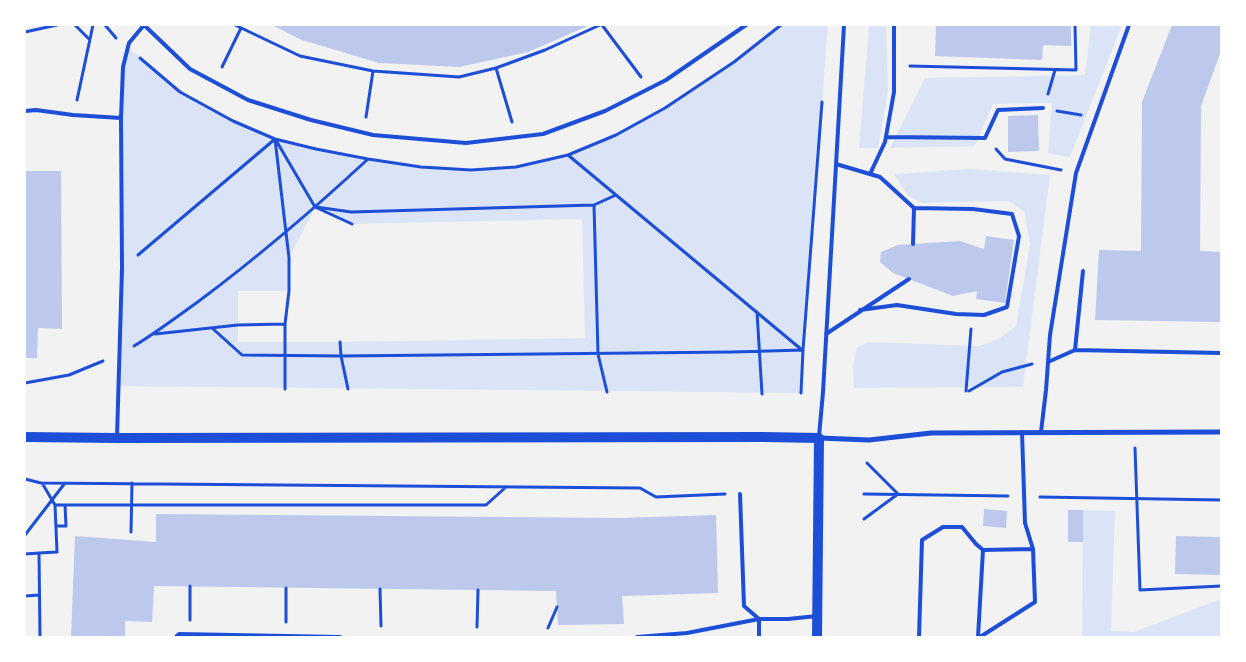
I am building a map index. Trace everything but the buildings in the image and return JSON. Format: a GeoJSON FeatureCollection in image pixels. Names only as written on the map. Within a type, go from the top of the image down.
{"type":"FeatureCollection","features":[{"type":"Feature","properties":{"kind":"main road"},"geometry":{"type":"LineString","coordinates":[[25,437],[819,438],[817,637]]}},
{"type":"Feature","properties":{"kind":"street"},"geometry":{"type":"LineString","coordinates":[[819,438],[869,440],[931,433],[1221,432]]}},
{"type":"Feature","properties":{"kind":"lane"},"geometry":{"type":"LineString","coordinates":[[117,438],[122,268],[121,118],[123,67],[130,43],[144,25],[190,69],[248,100],[311,120],[373,135],[466,143],[543,134],[605,111],[666,80],[746,25]]}},
{"type":"Feature","properties":{"kind":"lane"},"geometry":{"type":"LineString","coordinates":[[819,438],[844,25]]}},
{"type":"Feature","properties":{"kind":"lane"},"geometry":{"type":"LineString","coordinates":[[870,174],[886,142],[894,92],[894,25]]}},
{"type":"Feature","properties":{"kind":"lane"},"geometry":{"type":"LineString","coordinates":[[1041,432],[1050,334],[1076,173],[1129,25]]}},
{"type":"Feature","properties":{"kind":"lane"},"geometry":{"type":"LineString","coordinates":[[886,136],[985,138],[998,110],[1043,108]]}},
{"type":"Feature","properties":{"kind":"lane"},"geometry":{"type":"LineString","coordinates":[[25,111],[36,110],[121,118]]}},
{"type":"Feature","properties":{"kind":"lane"},"geometry":{"type":"LineString","coordinates":[[836,164],[880,178],[914,208],[973,209],[1012,214],[1019,236],[1007,307],[984,315],[956,314],[897,305],[860,310]]}},
{"type":"Feature","properties":{"kind":"lane"},"geometry":{"type":"LineString","coordinates":[[913,244],[914,208]]}},
{"type":"Feature","properties":{"kind":"lane"},"geometry":{"type":"LineString","coordinates":[[1076,350],[1083,271]]}},
{"type":"Feature","properties":{"kind":"lane"},"geometry":{"type":"LineString","coordinates":[[826,334],[909,279]]}},
{"type":"Feature","properties":{"kind":"lane"},"geometry":{"type":"LineString","coordinates":[[1048,362],[1076,350],[1221,353]]}},
{"type":"Feature","properties":{"kind":"lane"},"geometry":{"type":"LineString","coordinates":[[979,637],[1035,602],[1032,548],[1025,523],[1022,432]]}},
{"type":"Feature","properties":{"kind":"lane"},"geometry":{"type":"LineString","coordinates":[[740,494],[744,606],[759,619],[759,637]]}},
{"type":"Feature","properties":{"kind":"lane"},"geometry":{"type":"LineString","coordinates":[[919,637],[922,540],[943,527],[962,527],[983,550],[1032,548]]}},
{"type":"Feature","properties":{"kind":"lane"},"geometry":{"type":"LineString","coordinates":[[979,637],[983,550]]}},
{"type":"Feature","properties":{"kind":"lane"},"geometry":{"type":"LineString","coordinates":[[637,637],[687,633],[759,619],[817,616]]}},
{"type":"Feature","properties":{"kind":"lane"},"geometry":{"type":"LineString","coordinates":[[176,637],[179,634],[340,637]]}},
{"type":"Feature","properties":{"kind":"path"},"geometry":{"type":"LineString","coordinates":[[25,32],[57,25]]}},
{"type":"Feature","properties":{"kind":"path"},"geometry":{"type":"LineString","coordinates":[[75,25],[89,40]]}},
{"type":"Feature","properties":{"kind":"path"},"geometry":{"type":"LineString","coordinates":[[74,115],[92,25]]}},
{"type":"Feature","properties":{"kind":"path"},"geometry":{"type":"LineString","coordinates":[[235,25],[300,56],[373,71],[460,77],[496,68],[544,50],[601,25],[641,77]]}},
{"type":"Feature","properties":{"kind":"path"},"geometry":{"type":"LineString","coordinates":[[894,66],[1076,70],[1075,25]]}},
{"type":"Feature","properties":{"kind":"path"},"geometry":{"type":"LineString","coordinates":[[222,67],[241,28]]}},
{"type":"Feature","properties":{"kind":"path"},"geometry":{"type":"LineString","coordinates":[[496,68],[512,123]]}},
{"type":"Feature","properties":{"kind":"path"},"geometry":{"type":"LineString","coordinates":[[1055,70],[1043,108],[1096,118]]}},
{"type":"Feature","properties":{"kind":"path"},"geometry":{"type":"LineString","coordinates":[[366,117],[373,71]]}},
{"type":"Feature","properties":{"kind":"path"},"geometry":{"type":"LineString","coordinates":[[801,393],[823,94]]}},
{"type":"Feature","properties":{"kind":"path"},"geometry":{"type":"LineString","coordinates":[[985,138],[1005,159],[1076,173]]}},
{"type":"Feature","properties":{"kind":"path"},"geometry":{"type":"LineString","coordinates":[[122,268],[276,139]]}},
{"type":"Feature","properties":{"kind":"path"},"geometry":{"type":"LineString","coordinates":[[276,139],[315,207],[352,224]]}},
{"type":"Feature","properties":{"kind":"path"},"geometry":{"type":"LineString","coordinates":[[276,139],[289,258],[289,291],[284,356],[285,389]]}},
{"type":"Feature","properties":{"kind":"path"},"geometry":{"type":"LineString","coordinates":[[568,155],[803,350]]}},
{"type":"Feature","properties":{"kind":"path"},"geometry":{"type":"LineString","coordinates":[[25,383],[69,375],[120,354],[154,334],[225,281],[315,207],[368,159]]}},
{"type":"Feature","properties":{"kind":"path"},"geometry":{"type":"LineString","coordinates":[[315,207],[352,212],[594,205],[616,195]]}},
{"type":"Feature","properties":{"kind":"path"},"geometry":{"type":"LineString","coordinates":[[594,205],[598,354],[607,392]]}},
{"type":"Feature","properties":{"kind":"path"},"geometry":{"type":"LineString","coordinates":[[757,311],[762,394]]}},
{"type":"Feature","properties":{"kind":"path"},"geometry":{"type":"LineString","coordinates":[[972,315],[968,391],[1002,372],[1040,362],[1048,362]]}},
{"type":"Feature","properties":{"kind":"path"},"geometry":{"type":"LineString","coordinates":[[154,334],[238,325],[285,324]]}},
{"type":"Feature","properties":{"kind":"path"},"geometry":{"type":"LineString","coordinates":[[212,328],[242,355],[598,354],[803,350]]}},
{"type":"Feature","properties":{"kind":"path"},"geometry":{"type":"LineString","coordinates":[[340,342],[348,389]]}},
{"type":"Feature","properties":{"kind":"path"},"geometry":{"type":"LineString","coordinates":[[1135,432],[1140,590],[1221,586]]}},
{"type":"Feature","properties":{"kind":"path"},"geometry":{"type":"LineString","coordinates":[[867,463],[898,494]]}},
{"type":"Feature","properties":{"kind":"path"},"geometry":{"type":"LineString","coordinates":[[25,479],[41,483],[640,488],[656,497],[740,494]]}},
{"type":"Feature","properties":{"kind":"path"},"geometry":{"type":"LineString","coordinates":[[25,554],[57,552],[55,505],[41,483]]}},
{"type":"Feature","properties":{"kind":"path"},"geometry":{"type":"LineString","coordinates":[[25,535],[65,483]]}},
{"type":"Feature","properties":{"kind":"path"},"geometry":{"type":"LineString","coordinates":[[131,532],[132,483]]}},
{"type":"Feature","properties":{"kind":"path"},"geometry":{"type":"LineString","coordinates":[[55,505],[486,505],[506,487]]}},
{"type":"Feature","properties":{"kind":"path"},"geometry":{"type":"LineString","coordinates":[[864,494],[1221,500]]}},
{"type":"Feature","properties":{"kind":"path"},"geometry":{"type":"LineString","coordinates":[[864,519],[898,494]]}},
{"type":"Feature","properties":{"kind":"path"},"geometry":{"type":"LineString","coordinates":[[56,526],[66,526],[65,505]]}},
{"type":"Feature","properties":{"kind":"path"},"geometry":{"type":"LineString","coordinates":[[39,553],[40,637]]}},
{"type":"Feature","properties":{"kind":"path"},"geometry":{"type":"LineString","coordinates":[[190,586],[190,608]]}},
{"type":"Feature","properties":{"kind":"path"},"geometry":{"type":"LineString","coordinates":[[286,588],[286,626]]}},
{"type":"Feature","properties":{"kind":"path"},"geometry":{"type":"LineString","coordinates":[[380,589],[381,626]]}},
{"type":"Feature","properties":{"kind":"path"},"geometry":{"type":"LineString","coordinates":[[477,627],[478,590]]}},
{"type":"Feature","properties":{"kind":"path"},"geometry":{"type":"LineString","coordinates":[[25,596],[39,595]]}},
{"type":"Feature","properties":{"kind":"path"},"geometry":{"type":"LineString","coordinates":[[548,628],[557,607]]}},
{"type":"Feature","properties":{"kind":"shaded area"},"geometry":{"type":"Polygon","coordinates":[[[781,25],[828,25],[801,393],[119,386],[122,268],[123,67],[128,48],[180,92],[233,121],[275,139],[316,149],[421,167],[471,170],[516,167],[568,155],[616,135],[665,108],[734,62],[781,25]],[[315,208],[289,258],[289,291],[238,291],[238,342],[585,338],[582,219],[352,224],[315,208]]]}},
{"type":"Feature","properties":{"kind":"shaded area"},"geometry":{"type":"Polygon","coordinates":[[[869,25],[886,25],[888,91],[878,148],[859,148],[869,25]]]}},
{"type":"Feature","properties":{"kind":"shaded area"},"geometry":{"type":"Polygon","coordinates":[[[1091,25],[1122,25],[1070,157],[1048,154],[1052,103],[993,104],[975,146],[890,148],[925,78],[1085,75],[1091,25]]]}},
{"type":"Feature","properties":{"kind":"shaded area"},"geometry":{"type":"Polygon","coordinates":[[[970,169],[1050,175],[1023,387],[854,388],[853,365],[857,347],[869,342],[980,346],[1000,338],[1016,326],[1030,244],[1024,211],[1008,201],[923,203],[907,195],[894,174],[970,169]]]}},
{"type":"Feature","properties":{"kind":"shaded area"},"geometry":{"type":"Polygon","coordinates":[[[1083,510],[1115,511],[1111,631],[1134,632],[1221,599],[1221,637],[1082,637],[1083,510]]]}}]}
